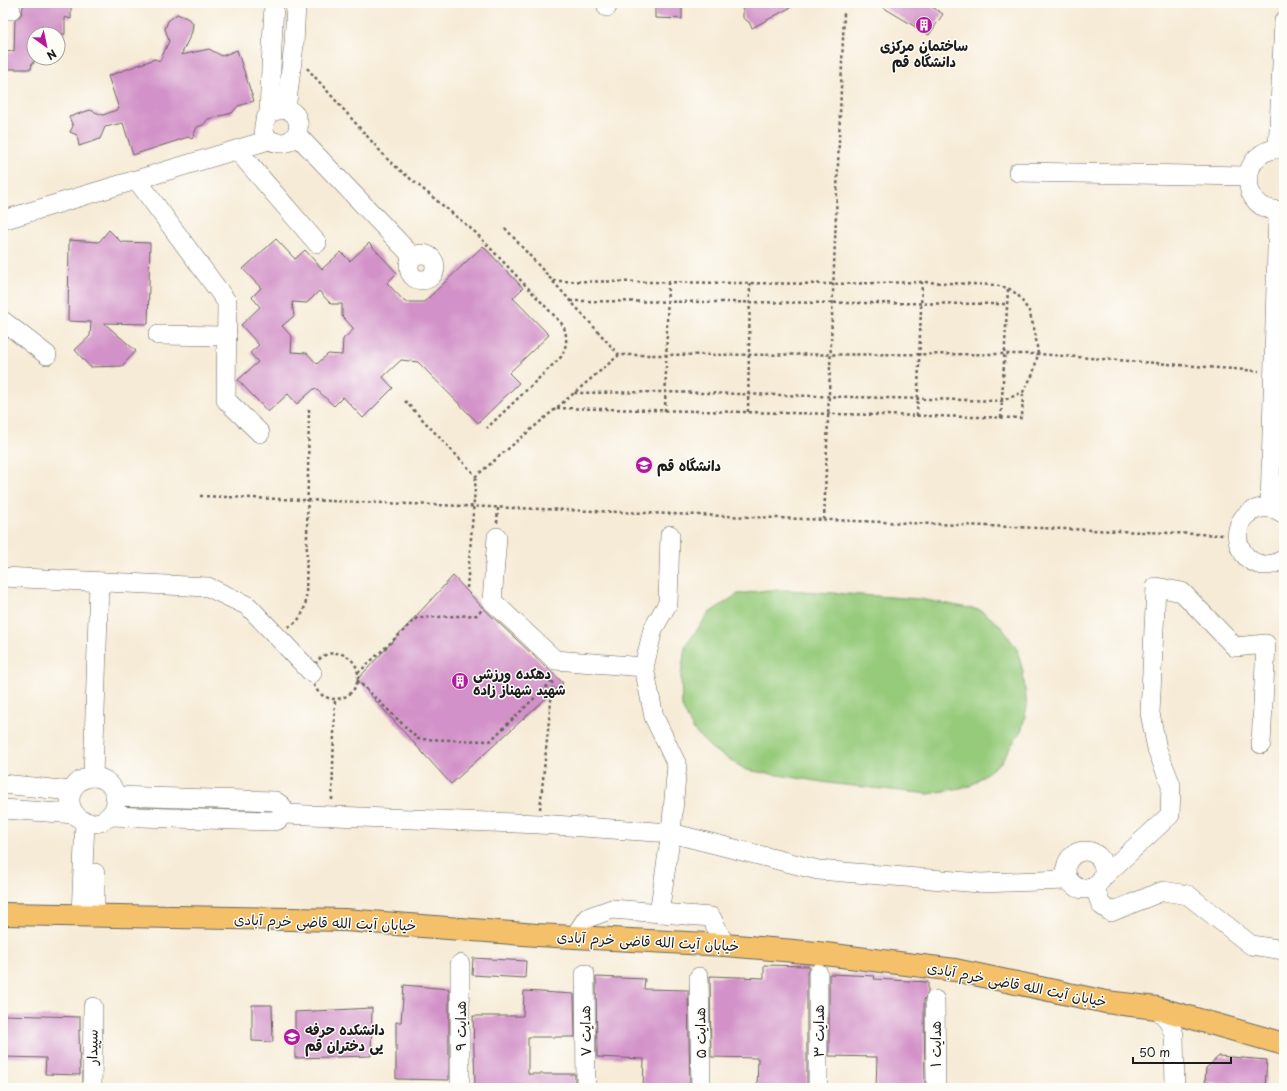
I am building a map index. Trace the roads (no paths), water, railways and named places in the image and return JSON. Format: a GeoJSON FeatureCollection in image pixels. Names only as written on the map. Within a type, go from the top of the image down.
{"type":"FeatureCollection","features":[{"type":"Feature","properties":{"kind":"main road","name":"خیابان آیت الله قاضی خرم آبادی"},"geometry":{"type":"LineString","coordinates":[[3,914],[346,920],[574,937],[725,945],[817,953],[955,970],[1106,1002],[1157,1008],[1191,1016],[1284,1044]]}},
{"type":"Feature","properties":{"kind":"street"},"geometry":{"type":"LineString","coordinates":[[274,3],[278,111]]}},
{"type":"Feature","properties":{"kind":"street"},"geometry":{"type":"LineString","coordinates":[[278,111],[293,113],[297,119],[299,127],[297,135],[290,142],[279,144],[269,140],[264,132],[264,122],[278,111],[294,45],[296,3]]}},
{"type":"Feature","properties":{"kind":"street"},"geometry":{"type":"LineString","coordinates":[[1284,21],[1281,149],[1269,150],[1258,157],[1250,167],[1248,176],[1248,184],[1255,200],[1266,208],[1281,210],[1274,372],[1277,511],[1262,508],[1248,515],[1242,520],[1237,535],[1241,552],[1254,563],[1270,565],[1284,559]]}},
{"type":"Feature","properties":{"kind":"street"},"geometry":{"type":"LineString","coordinates":[[297,135],[413,257]]}},
{"type":"Feature","properties":{"kind":"street"},"geometry":{"type":"LineString","coordinates":[[3,220],[269,140]]}},
{"type":"Feature","properties":{"kind":"street"},"geometry":{"type":"LineString","coordinates":[[237,150],[317,243]]}},
{"type":"Feature","properties":{"kind":"street"},"geometry":{"type":"LineString","coordinates":[[1018,172],[1248,176]]}},
{"type":"Feature","properties":{"kind":"street"},"geometry":{"type":"LineString","coordinates":[[137,180],[227,302],[226,400],[260,433]]}},
{"type":"Feature","properties":{"kind":"street"},"geometry":{"type":"LineString","coordinates":[[3,321],[48,355]]}},
{"type":"Feature","properties":{"kind":"street"},"geometry":{"type":"LineString","coordinates":[[158,335],[227,336]]}},
{"type":"Feature","properties":{"kind":"street"},"geometry":{"type":"LineString","coordinates":[[496,536],[492,601],[555,660],[644,667]]}},
{"type":"Feature","properties":{"kind":"street"},"geometry":{"type":"LineString","coordinates":[[659,913],[671,833],[677,765],[654,717],[644,667],[653,629],[668,603],[670,536]]}},
{"type":"Feature","properties":{"kind":"street"},"geometry":{"type":"LineString","coordinates":[[3,577],[208,587],[248,606],[312,673]]}},
{"type":"Feature","properties":{"kind":"street"},"geometry":{"type":"LineString","coordinates":[[92,777],[99,582]]}},
{"type":"Feature","properties":{"kind":"street"},"geometry":{"type":"LineString","coordinates":[[283,814],[539,824],[671,833],[818,870],[980,884],[1067,880],[1079,890],[1099,882],[1170,815],[1171,785],[1158,749],[1150,714],[1156,587],[1182,592],[1235,647],[1266,644],[1261,744]]}},
{"type":"Feature","properties":{"kind":"street"},"geometry":{"type":"LineString","coordinates":[[92,777],[107,783],[115,796],[114,807],[91,819],[70,803],[72,790],[80,781],[92,777]]}},
{"type":"Feature","properties":{"kind":"street"},"geometry":{"type":"LineString","coordinates":[[3,784],[72,790]]}},
{"type":"Feature","properties":{"kind":"street"},"geometry":{"type":"LineString","coordinates":[[3,809],[91,819],[271,821],[278,820],[283,814],[282,806],[275,801],[115,796]]}},
{"type":"Feature","properties":{"kind":"street"},"geometry":{"type":"LineString","coordinates":[[88,915],[91,819]]}},
{"type":"Feature","properties":{"kind":"street"},"geometry":{"type":"LineString","coordinates":[[1067,880],[1065,865],[1075,853],[1090,851],[1102,861],[1099,882],[1101,905],[1111,912],[1163,891],[1188,895],[1251,945],[1284,950]]}},
{"type":"Feature","properties":{"kind":"street"},"geometry":{"type":"LineString","coordinates":[[574,937],[587,918],[612,910],[711,917],[725,945]]}},
{"type":"Feature","properties":{"kind":"street","name":"هدایت ۹"},"geometry":{"type":"LineString","coordinates":[[460,964],[460,1088]]}},
{"type":"Feature","properties":{"kind":"street","name":"هدایت ۳"},"geometry":{"type":"LineString","coordinates":[[818,973],[818,1088]]}},
{"type":"Feature","properties":{"kind":"street","name":"هدایت ۷"},"geometry":{"type":"LineString","coordinates":[[585,974],[586,1088]]}},
{"type":"Feature","properties":{"kind":"street","name":"هدایت ۵"},"geometry":{"type":"LineString","coordinates":[[699,977],[701,1088]]}},
{"type":"Feature","properties":{"kind":"street","name":"هدایت ۱"},"geometry":{"type":"LineString","coordinates":[[935,1000],[936,1088]]}},
{"type":"Feature","properties":{"kind":"street","name":"سپیدار"},"geometry":{"type":"LineString","coordinates":[[92,1088],[93,1007]]}},
{"type":"Feature","properties":{"kind":"street"},"geometry":{"type":"LineString","coordinates":[[1157,1008],[1169,1021],[1174,1036],[1175,1088]]}},
{"type":"Feature","properties":{"kind":"street"},"geometry":{"type":"LineString","coordinates":[[1174,1036],[1177,1028],[1191,1016]]}},
{"type":"Feature","properties":{"kind":"place","name":"ساختمان مرکزی دانشگاه قم"},"geometry":{"type":"Point","coordinates":[924,25]}},
{"type":"Feature","properties":{"kind":"place","name":"دانشگاه قم"},"geometry":{"type":"Point","coordinates":[644,465]}},
{"type":"Feature","properties":{"kind":"place","name":"دهکده ورزشی شهید شهناز زاده"},"geometry":{"type":"Point","coordinates":[460,681]}},
{"type":"Feature","properties":{"kind":"place","name":"دانشکده حرفه یی دختران قم"},"geometry":{"type":"Point","coordinates":[292,1037]}}]}
